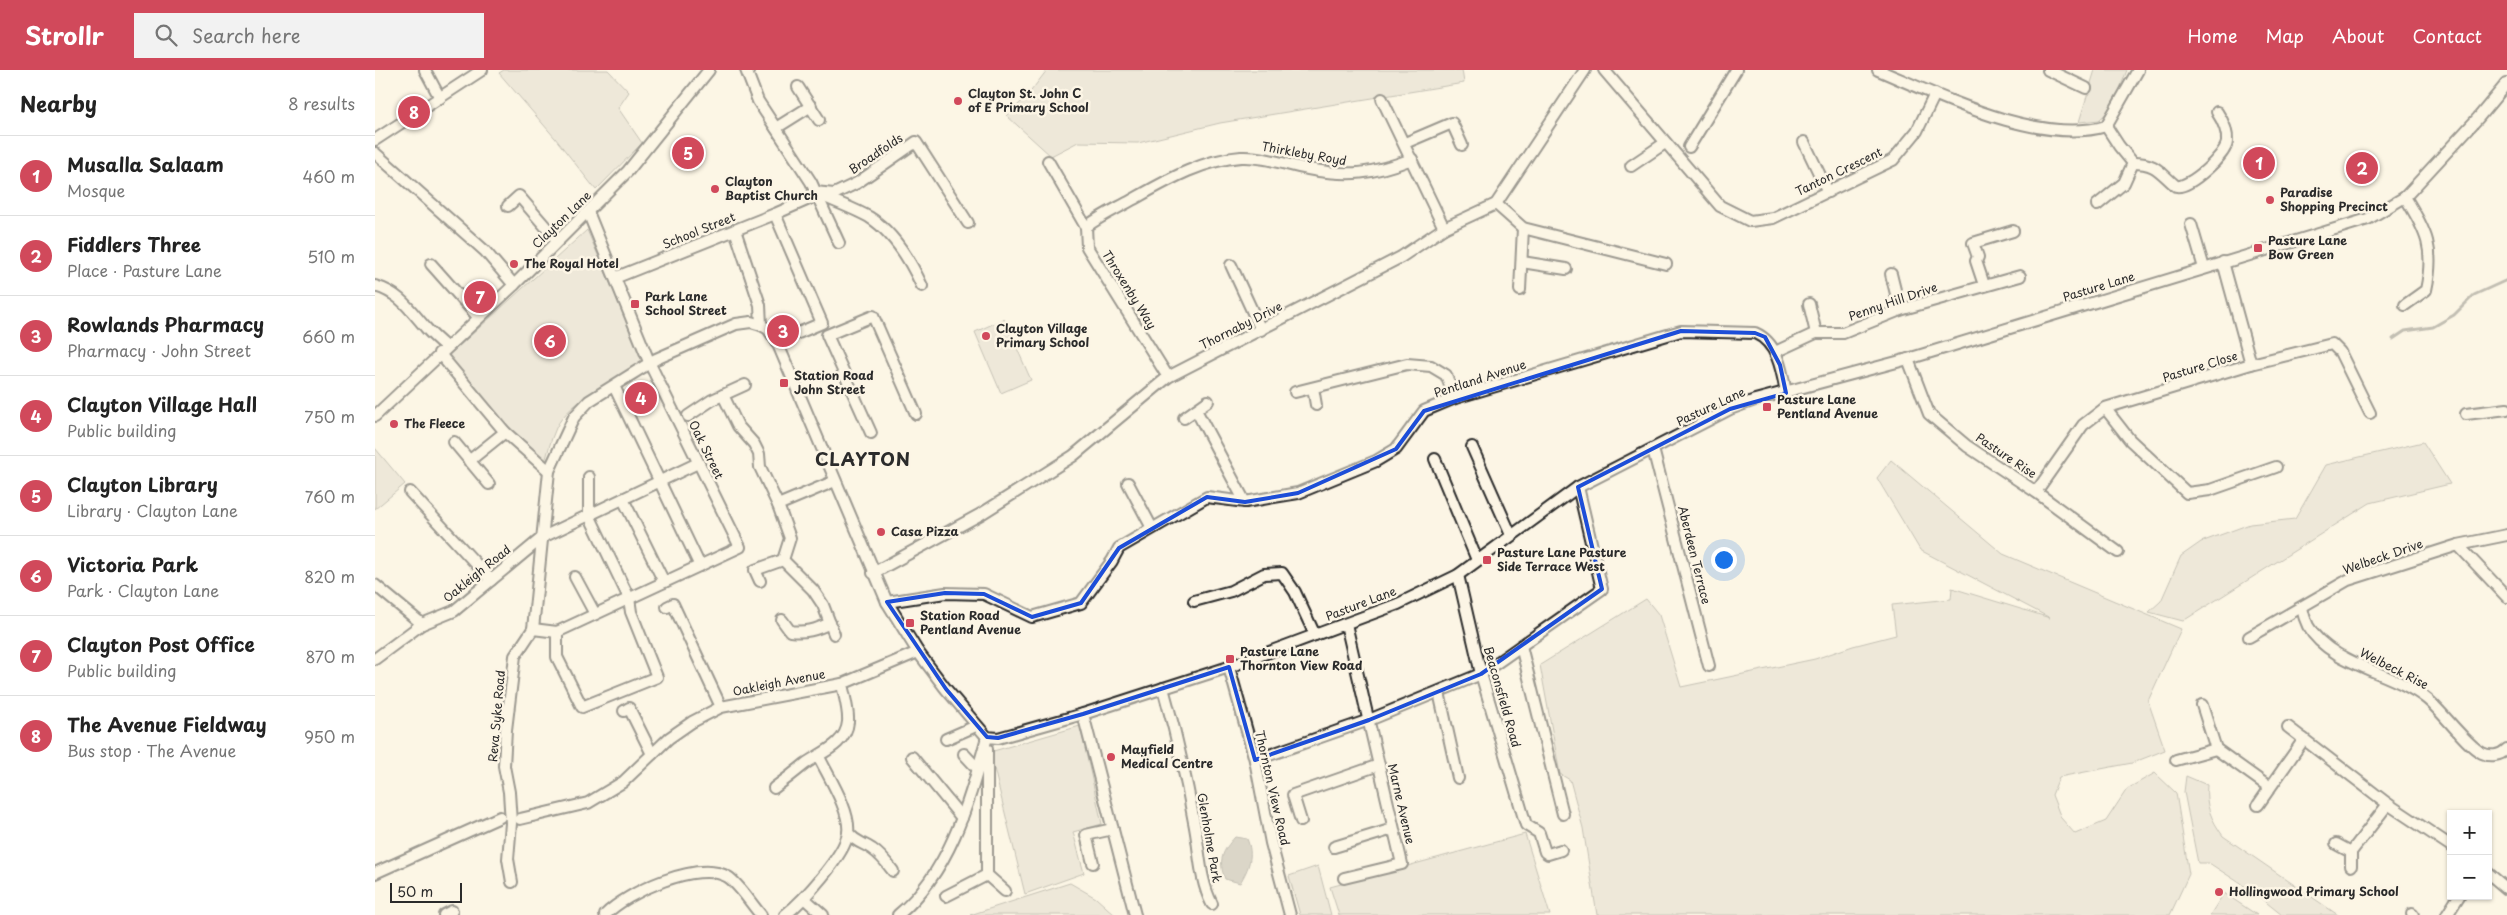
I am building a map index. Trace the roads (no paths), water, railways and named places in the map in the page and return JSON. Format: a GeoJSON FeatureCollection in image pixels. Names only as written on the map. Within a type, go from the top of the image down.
{"type":"FeatureCollection","features":[{"type":"Feature","properties":{"kind":"street"},"geometry":{"type":"LineString","coordinates":[[425,70],[440,98]]}},
{"type":"Feature","properties":{"kind":"street"},"geometry":{"type":"LineString","coordinates":[[375,140],[482,70]]}},
{"type":"Feature","properties":{"kind":"street","name":"Clayton Lane"},"geometry":{"type":"LineString","coordinates":[[375,416],[514,285],[557,240],[588,212],[644,153],[709,70]]}},
{"type":"Feature","properties":{"kind":"street"},"geometry":{"type":"LineString","coordinates":[[746,70],[758,101],[811,182],[839,243]]}},
{"type":"Feature","properties":{"kind":"street"},"geometry":{"type":"LineString","coordinates":[[1585,70],[1497,204],[1523,228],[1666,264]]}},
{"type":"Feature","properties":{"kind":"street"},"geometry":{"type":"LineString","coordinates":[[1604,70],[1665,143],[1631,166]]}},
{"type":"Feature","properties":{"kind":"street"},"geometry":{"type":"LineString","coordinates":[[1689,147],[1737,70]]}},
{"type":"Feature","properties":{"kind":"street"},"geometry":{"type":"LineString","coordinates":[[1878,70],[1935,94],[2026,126],[2073,132],[2106,126]]}},
{"type":"Feature","properties":{"kind":"street"},"geometry":{"type":"LineString","coordinates":[[2048,70],[2086,88]]}},
{"type":"Feature","properties":{"kind":"street"},"geometry":{"type":"LineString","coordinates":[[2106,126],[2137,70]]}},
{"type":"Feature","properties":{"kind":"street","name":"Pasture Lane"},"geometry":{"type":"LineString","coordinates":[[987,737],[998,738],[1083,714],[1229,667],[1398,604],[1458,575],[1578,487],[1730,409],[1755,400],[1908,359],[2368,219],[2405,197],[2478,118],[2507,83]]}},
{"type":"Feature","properties":{"kind":"street"},"geometry":{"type":"LineString","coordinates":[[798,87],[819,120]]}},
{"type":"Feature","properties":{"kind":"street","name":"Tanton Crescent"},"geometry":{"type":"LineString","coordinates":[[1665,143],[1720,206],[1750,221],[1773,218],[1893,160],[1917,130],[1935,94]]}},
{"type":"Feature","properties":{"kind":"street"},"geometry":{"type":"LineString","coordinates":[[1383,99],[1445,228]]}},
{"type":"Feature","properties":{"kind":"street"},"geometry":{"type":"LineString","coordinates":[[776,128],[811,106]]}},
{"type":"Feature","properties":{"kind":"street"},"geometry":{"type":"LineString","coordinates":[[2133,163],[2146,163],[2155,167],[2176,186],[2180,187],[2187,184],[2205,171],[2225,150],[2227,135],[2225,124],[2217,112]]}},
{"type":"Feature","properties":{"kind":"street"},"geometry":{"type":"LineString","coordinates":[[1405,143],[1452,123],[1463,145]]}},
{"type":"Feature","properties":{"kind":"street"},"geometry":{"type":"LineString","coordinates":[[2106,126],[2133,163]]}},
{"type":"Feature","properties":{"kind":"street","name":"Broadfolds"},"geometry":{"type":"LineString","coordinates":[[815,192],[834,194],[857,183],[916,142],[968,223]]}},
{"type":"Feature","properties":{"kind":"street"},"geometry":{"type":"LineString","coordinates":[[1804,142],[1828,192]]}},
{"type":"Feature","properties":{"kind":"street"},"geometry":{"type":"LineString","coordinates":[[375,153],[485,251],[514,285]]}},
{"type":"Feature","properties":{"kind":"street","name":"Thirkleby Royd"},"geometry":{"type":"LineString","coordinates":[[1086,227],[1182,173],[1211,162],[1241,157],[1271,159],[1308,169],[1354,175],[1382,171],[1412,159]]}},
{"type":"Feature","properties":{"kind":"street","name":"Throxenby Way"},"geometry":{"type":"LineString","coordinates":[[1048,162],[1086,227],[1087,246],[1168,377]]}},
{"type":"Feature","properties":{"kind":"street"},"geometry":{"type":"LineString","coordinates":[[2097,205],[2124,183],[2133,163]]}},
{"type":"Feature","properties":{"kind":"street"},"geometry":{"type":"LineString","coordinates":[[815,192],[870,218],[888,232],[915,272],[922,286]]}},
{"type":"Feature","properties":{"kind":"street","name":"School Street"},"geometry":{"type":"LineString","coordinates":[[617,277],[775,214],[809,199],[815,192]]}},
{"type":"Feature","properties":{"kind":"street"},"geometry":{"type":"LineString","coordinates":[[508,206],[519,196],[557,240]]}},
{"type":"Feature","properties":{"kind":"street"},"geometry":{"type":"LineString","coordinates":[[2405,197],[2427,239],[2432,266],[2426,290],[2405,305]]}},
{"type":"Feature","properties":{"kind":"street","name":"Thornaby Drive"},"geometry":{"type":"LineString","coordinates":[[873,573],[981,514],[1073,456],[1168,377],[1401,257],[1445,228],[1497,204]]}},
{"type":"Feature","properties":{"kind":"street","name":"Oak Street"},"geometry":{"type":"LineString","coordinates":[[588,212],[617,277],[650,364],[740,547],[700,566]]}},
{"type":"Feature","properties":{"kind":"street"},"geometry":{"type":"LineString","coordinates":[[775,214],[871,433]]}},
{"type":"Feature","properties":{"kind":"street"},"geometry":{"type":"LineString","coordinates":[[2191,224],[2204,268]]}},
{"type":"Feature","properties":{"kind":"street"},"geometry":{"type":"LineString","coordinates":[[1520,290],[1523,228]]}},
{"type":"Feature","properties":{"kind":"street"},"geometry":{"type":"LineString","coordinates":[[735,230],[760,305],[761,325]]}},
{"type":"Feature","properties":{"kind":"street"},"geometry":{"type":"LineString","coordinates":[[1984,285],[1976,261],[1978,258],[1973,243],[2013,231]]}},
{"type":"Feature","properties":{"kind":"street"},"geometry":{"type":"LineString","coordinates":[[1522,262],[1566,269]]}},
{"type":"Feature","properties":{"kind":"street"},"geometry":{"type":"LineString","coordinates":[[2223,262],[2251,364]]}},
{"type":"Feature","properties":{"kind":"street"},"geometry":{"type":"LineString","coordinates":[[431,264],[478,317]]}},
{"type":"Feature","properties":{"kind":"street"},"geometry":{"type":"LineString","coordinates":[[1231,265],[1261,330]]}},
{"type":"Feature","properties":{"kind":"street"},"geometry":{"type":"LineString","coordinates":[[1891,274],[1899,310]]}},
{"type":"Feature","properties":{"kind":"street","name":"Penny Hill Drive"},"geometry":{"type":"LineString","coordinates":[[1775,352],[1816,333],[1843,333],[1899,310],[2020,276]]}},
{"type":"Feature","properties":{"kind":"street"},"geometry":{"type":"LineString","coordinates":[[375,286],[397,295],[408,305],[505,432],[549,471]]}},
{"type":"Feature","properties":{"kind":"street"},"geometry":{"type":"LineString","coordinates":[[1809,304],[1816,333]]}},
{"type":"Feature","properties":{"kind":"street"},"geometry":{"type":"LineString","coordinates":[[827,335],[873,316],[916,414]]}},
{"type":"Feature","properties":{"kind":"street"},"geometry":{"type":"LineString","coordinates":[[614,386],[700,566],[557,632],[533,629],[549,471],[574,417],[589,401],[657,359],[735,324],[751,322],[761,325],[767,329],[777,342],[873,573],[887,602],[918,652],[976,726],[987,737],[987,875],[1005,891]]}},
{"type":"Feature","properties":{"kind":"street"},"geometry":{"type":"LineString","coordinates":[[777,342],[822,323]]}},
{"type":"Feature","properties":{"kind":"street","name":"Pentland Avenue"},"geometry":{"type":"LineString","coordinates":[[887,602],[945,593],[984,594],[1032,617],[1081,603],[1113,561],[1119,548],[1207,497],[1245,502],[1298,493],[1376,461],[1396,449],[1424,411],[1455,398],[1681,331],[1755,333],[1765,337],[1775,352],[1786,393]]}},
{"type":"Feature","properties":{"kind":"street","name":"Pasture Close"},"geometry":{"type":"LineString","coordinates":[[2036,492],[2083,425],[2105,408],[2251,364],[2332,344],[2340,352],[2370,413]]}},
{"type":"Feature","properties":{"kind":"street","name":"Pasture Rise"},"geometry":{"type":"LineString","coordinates":[[1908,359],[1929,414],[1967,446],[2036,492],[2118,552]]}},
{"type":"Feature","properties":{"kind":"street"},"geometry":{"type":"LineString","coordinates":[[1295,392],[1407,364],[1431,366],[1446,375],[1455,398]]}},
{"type":"Feature","properties":{"kind":"street"},"geometry":{"type":"LineString","coordinates":[[688,416],[723,395],[745,385]]}},
{"type":"Feature","properties":{"kind":"street"},"geometry":{"type":"LineString","coordinates":[[1313,388],[1316,404]]}},
{"type":"Feature","properties":{"kind":"street"},"geometry":{"type":"LineString","coordinates":[[723,395],[739,426],[754,444],[759,454],[760,467],[778,505],[790,538],[783,560]]}},
{"type":"Feature","properties":{"kind":"street"},"geometry":{"type":"LineString","coordinates":[[1184,418],[1208,401]]}},
{"type":"Feature","properties":{"kind":"street"},"geometry":{"type":"LineString","coordinates":[[2105,408],[2130,440],[2187,493],[2210,490],[2275,467]]}},
{"type":"Feature","properties":{"kind":"street"},"geometry":{"type":"LineString","coordinates":[[2466,414],[2507,409]]}},
{"type":"Feature","properties":{"kind":"street"},"geometry":{"type":"LineString","coordinates":[[1196,410],[1245,502]]}},
{"type":"Feature","properties":{"kind":"street"},"geometry":{"type":"LineString","coordinates":[[469,461],[505,432]]}},
{"type":"Feature","properties":{"kind":"street"},"geometry":{"type":"LineString","coordinates":[[454,442],[489,484]]}},
{"type":"Feature","properties":{"kind":"street"},"geometry":{"type":"LineString","coordinates":[[1472,447],[1511,535]]}},
{"type":"Feature","properties":{"kind":"street","name":"Aberdeen Terrace"},"geometry":{"type":"LineString","coordinates":[[1653,449],[1709,666]]}},
{"type":"Feature","properties":{"kind":"street"},"geometry":{"type":"LineString","coordinates":[[1435,459],[1477,560]]}},
{"type":"Feature","properties":{"kind":"street","name":"Oakleigh Road"},"geometry":{"type":"LineString","coordinates":[[375,659],[422,624],[454,612],[543,537],[698,463]]}},
{"type":"Feature","properties":{"kind":"street"},"geometry":{"type":"LineString","coordinates":[[557,632],[557,657],[582,707],[657,677],[631,612],[629,598],[589,515],[589,477]]}},
{"type":"Feature","properties":{"kind":"street"},"geometry":{"type":"LineString","coordinates":[[778,505],[835,481]]}},
{"type":"Feature","properties":{"kind":"street"},"geometry":{"type":"LineString","coordinates":[[1128,483],[1152,528]]}},
{"type":"Feature","properties":{"kind":"street"},"geometry":{"type":"LineString","coordinates":[[1255,760],[1369,720],[1481,674],[1603,589],[1578,487]]}},
{"type":"Feature","properties":{"kind":"street"},"geometry":{"type":"LineString","coordinates":[[410,492],[415,504],[491,580]]}},
{"type":"Feature","properties":{"kind":"street"},"geometry":{"type":"LineString","coordinates":[[623,499],[664,582]]}},
{"type":"Feature","properties":{"kind":"street","name":"Welbeck Drive"},"geometry":{"type":"LineString","coordinates":[[2249,637],[2348,580],[2458,545],[2507,535]]}},
{"type":"Feature","properties":{"kind":"street"},"geometry":{"type":"LineString","coordinates":[[2458,545],[2507,597]]}},
{"type":"Feature","properties":{"kind":"street"},"geometry":{"type":"LineString","coordinates":[[759,581],[755,570],[783,560]]}},
{"type":"Feature","properties":{"kind":"street"},"geometry":{"type":"LineString","coordinates":[[783,560],[813,590],[823,606],[834,634]]}},
{"type":"Feature","properties":{"kind":"street"},"geometry":{"type":"LineString","coordinates":[[1194,601],[1231,591],[1264,574],[1282,573],[1295,592],[1315,635]]}},
{"type":"Feature","properties":{"kind":"street","name":"Beaconsfield Road"},"geometry":{"type":"LineString","coordinates":[[1458,575],[1481,674],[1526,825],[1539,833],[1545,852],[1548,854],[1561,850]]}},
{"type":"Feature","properties":{"kind":"street"},"geometry":{"type":"LineString","coordinates":[[575,577],[595,614]]}},
{"type":"Feature","properties":{"kind":"street"},"geometry":{"type":"LineString","coordinates":[[375,585],[422,624]]}},
{"type":"Feature","properties":{"kind":"street"},"geometry":{"type":"LineString","coordinates":[[375,601],[384,594]]}},
{"type":"Feature","properties":{"kind":"street"},"geometry":{"type":"LineString","coordinates":[[667,607],[673,604],[721,707]]}},
{"type":"Feature","properties":{"kind":"street","name":"Welbeck Rise"},"geometry":{"type":"LineString","coordinates":[[2301,608],[2307,625],[2331,649],[2351,661],[2411,689],[2427,700],[2479,752],[2492,756],[2507,750]]}},
{"type":"Feature","properties":{"kind":"street"},"geometry":{"type":"LineString","coordinates":[[782,620],[787,635],[815,630],[830,623]]}},
{"type":"Feature","properties":{"kind":"street","name":"Marne Avenue"},"geometry":{"type":"LineString","coordinates":[[1344,878],[1402,864],[1346,624]]}},
{"type":"Feature","properties":{"kind":"street","name":"Reva Syke Road"},"geometry":{"type":"LineString","coordinates":[[512,882],[508,859],[511,824],[510,800],[504,766],[506,730],[515,656],[533,629]]}},
{"type":"Feature","properties":{"kind":"street"},"geometry":{"type":"LineString","coordinates":[[1521,646],[1563,814]]}},
{"type":"Feature","properties":{"kind":"street","name":"Oakleigh Avenue"},"geometry":{"type":"LineString","coordinates":[[521,819],[588,803],[623,782],[652,754],[692,722],[721,707],[842,684],[918,652]]}},
{"type":"Feature","properties":{"kind":"street","name":"Thornton View Road"},"geometry":{"type":"LineString","coordinates":[[1229,667],[1255,760],[1271,843],[1290,915]]}},
{"type":"Feature","properties":{"kind":"street"},"geometry":{"type":"LineString","coordinates":[[774,788],[793,776],[806,763],[819,757],[841,740],[848,723],[842,684]]}},
{"type":"Feature","properties":{"kind":"street","name":"Glenholme Park"},"geometry":{"type":"LineString","coordinates":[[1163,688],[1181,753],[1199,848],[1202,878],[1212,904]]}},
{"type":"Feature","properties":{"kind":"street"},"geometry":{"type":"LineString","coordinates":[[1439,692],[1458,778]]}},
{"type":"Feature","properties":{"kind":"street"},"geometry":{"type":"LineString","coordinates":[[2202,705],[2216,749],[2269,787]]}},
{"type":"Feature","properties":{"kind":"street"},"geometry":{"type":"LineString","coordinates":[[624,711],[629,708],[652,754]]}},
{"type":"Feature","properties":{"kind":"street"},"geometry":{"type":"LineString","coordinates":[[1083,714],[1135,915]]}},
{"type":"Feature","properties":{"kind":"street"},"geometry":{"type":"LineString","coordinates":[[946,739],[976,726]]}},
{"type":"Feature","properties":{"kind":"street"},"geometry":{"type":"LineString","coordinates":[[2288,727],[2388,804],[2447,843]]}},
{"type":"Feature","properties":{"kind":"street"},"geometry":{"type":"LineString","coordinates":[[898,915],[924,890],[937,872],[970,798],[987,737]]}},
{"type":"Feature","properties":{"kind":"street"},"geometry":{"type":"LineString","coordinates":[[2258,805],[2304,739]]}},
{"type":"Feature","properties":{"kind":"street"},"geometry":{"type":"LineString","coordinates":[[2176,760],[2216,749]]}},
{"type":"Feature","properties":{"kind":"street"},"geometry":{"type":"LineString","coordinates":[[964,754],[977,768]]}},
{"type":"Feature","properties":{"kind":"street"},"geometry":{"type":"LineString","coordinates":[[785,915],[805,899],[837,856],[848,833],[846,814],[819,757]]}},
{"type":"Feature","properties":{"kind":"street"},"geometry":{"type":"LineString","coordinates":[[913,757],[962,818]]}},
{"type":"Feature","properties":{"kind":"street"},"geometry":{"type":"LineString","coordinates":[[1301,821],[1293,795],[1379,765]]}},
{"type":"Feature","properties":{"kind":"street"},"geometry":{"type":"LineString","coordinates":[[2351,866],[2351,852],[2388,804]]}},
{"type":"Feature","properties":{"kind":"street"},"geometry":{"type":"LineString","coordinates":[[375,873],[500,818]]}},
{"type":"Feature","properties":{"kind":"street"},"geometry":{"type":"LineString","coordinates":[[1093,862],[1086,835],[1113,829]]}},
{"type":"Feature","properties":{"kind":"street"},"geometry":{"type":"LineString","coordinates":[[1334,847],[1393,829]]}},
{"type":"Feature","properties":{"kind":"street"},"geometry":{"type":"LineString","coordinates":[[848,833],[857,842],[871,848],[883,857],[893,871]]}},
{"type":"Feature","properties":{"kind":"street"},"geometry":{"type":"LineString","coordinates":[[2336,844],[2351,852]]}},
{"type":"Feature","properties":{"kind":"street"},"geometry":{"type":"LineString","coordinates":[[605,915],[615,904],[648,888],[692,872],[715,873],[729,878],[761,915]]}},
{"type":"Feature","properties":{"kind":"street"},"geometry":{"type":"LineString","coordinates":[[946,896],[987,875]]}},
{"type":"Feature","properties":{"kind":"street"},"geometry":{"type":"LineString","coordinates":[[2492,876],[2507,889]]}},
{"type":"Feature","properties":{"kind":"street"},"geometry":{"type":"LineString","coordinates":[[805,899],[823,915]]}},
{"type":"Feature","properties":{"kind":"street"},"geometry":{"type":"LineString","coordinates":[[2447,915],[2456,900]]}},
{"type":"Feature","properties":{"kind":"waterway"},"geometry":{"type":"LineString","coordinates":[[2393,339],[2405,331],[2433,327],[2454,315],[2474,295],[2507,280]]}},
{"type":"Feature","properties":{"kind":"place","name":"Clayton St. John C of E Primary School"},"geometry":{"type":"Point","coordinates":[958,101]}},
{"type":"Feature","properties":{"kind":"place","name":"The Avenue Fieldway"},"geometry":{"type":"Point","coordinates":[414,112]}},
{"type":"Feature","properties":{"kind":"place","name":"Clayton Library"},"geometry":{"type":"Point","coordinates":[688,153]}},
{"type":"Feature","properties":{"kind":"place","name":"Musalla Salaam"},"geometry":{"type":"Point","coordinates":[2259,163]}},
{"type":"Feature","properties":{"kind":"place","name":"Fiddlers Three"},"geometry":{"type":"Point","coordinates":[2362,168]}},
{"type":"Feature","properties":{"kind":"place","name":"Clayton Baptist Church"},"geometry":{"type":"Point","coordinates":[715,189]}},
{"type":"Feature","properties":{"kind":"place","name":"Paradise Shopping Precinct"},"geometry":{"type":"Point","coordinates":[2270,200]}},
{"type":"Feature","properties":{"kind":"place","name":"Pasture Lane Bow Green"},"geometry":{"type":"Point","coordinates":[2258,248]}},
{"type":"Feature","properties":{"kind":"place","name":"The Royal Hotel"},"geometry":{"type":"Point","coordinates":[514,264]}},
{"type":"Feature","properties":{"kind":"place","name":"Clayton Post Office"},"geometry":{"type":"Point","coordinates":[480,297]}},
{"type":"Feature","properties":{"kind":"place","name":"Park Lane School Street"},"geometry":{"type":"Point","coordinates":[635,304]}},
{"type":"Feature","properties":{"kind":"place","name":"Rowlands Pharmacy"},"geometry":{"type":"Point","coordinates":[783,331]}},
{"type":"Feature","properties":{"kind":"place","name":"Clayton Village Primary School"},"geometry":{"type":"Point","coordinates":[986,336]}},
{"type":"Feature","properties":{"kind":"place","name":"Victoria Park"},"geometry":{"type":"Point","coordinates":[550,341]}},
{"type":"Feature","properties":{"kind":"place","name":"Station Road John Street"},"geometry":{"type":"Point","coordinates":[784,383]}},
{"type":"Feature","properties":{"kind":"place","name":"Clayton Village Hall"},"geometry":{"type":"Point","coordinates":[641,398]}},
{"type":"Feature","properties":{"kind":"place","name":"Pasture Lane Pentland Avenue"},"geometry":{"type":"Point","coordinates":[1767,407]}},
{"type":"Feature","properties":{"kind":"place","name":"The Fleece"},"geometry":{"type":"Point","coordinates":[394,424]}},
{"type":"Feature","properties":{"kind":"place","name":"Casa Pizza"},"geometry":{"type":"Point","coordinates":[881,532]}},
{"type":"Feature","properties":{"kind":"place","name":"Pasture Lane Pasture Side Terrace West"},"geometry":{"type":"Point","coordinates":[1487,560]}},
{"type":"Feature","properties":{"kind":"place","name":"Station Road Pentland Avenue"},"geometry":{"type":"Point","coordinates":[910,623]}},
{"type":"Feature","properties":{"kind":"place","name":"Pasture Lane Thornton View Road"},"geometry":{"type":"Point","coordinates":[1230,659]}},
{"type":"Feature","properties":{"kind":"place","name":"Mayfield Medical Centre"},"geometry":{"type":"Point","coordinates":[1111,757]}},
{"type":"Feature","properties":{"kind":"place","name":"Hollingwood Primary School"},"geometry":{"type":"Point","coordinates":[2219,892]}},
{"type":"Feature","properties":{"kind":"district","name":"CLAYTON"},"geometry":{"type":"Point","coordinates":[863,460]}}]}
